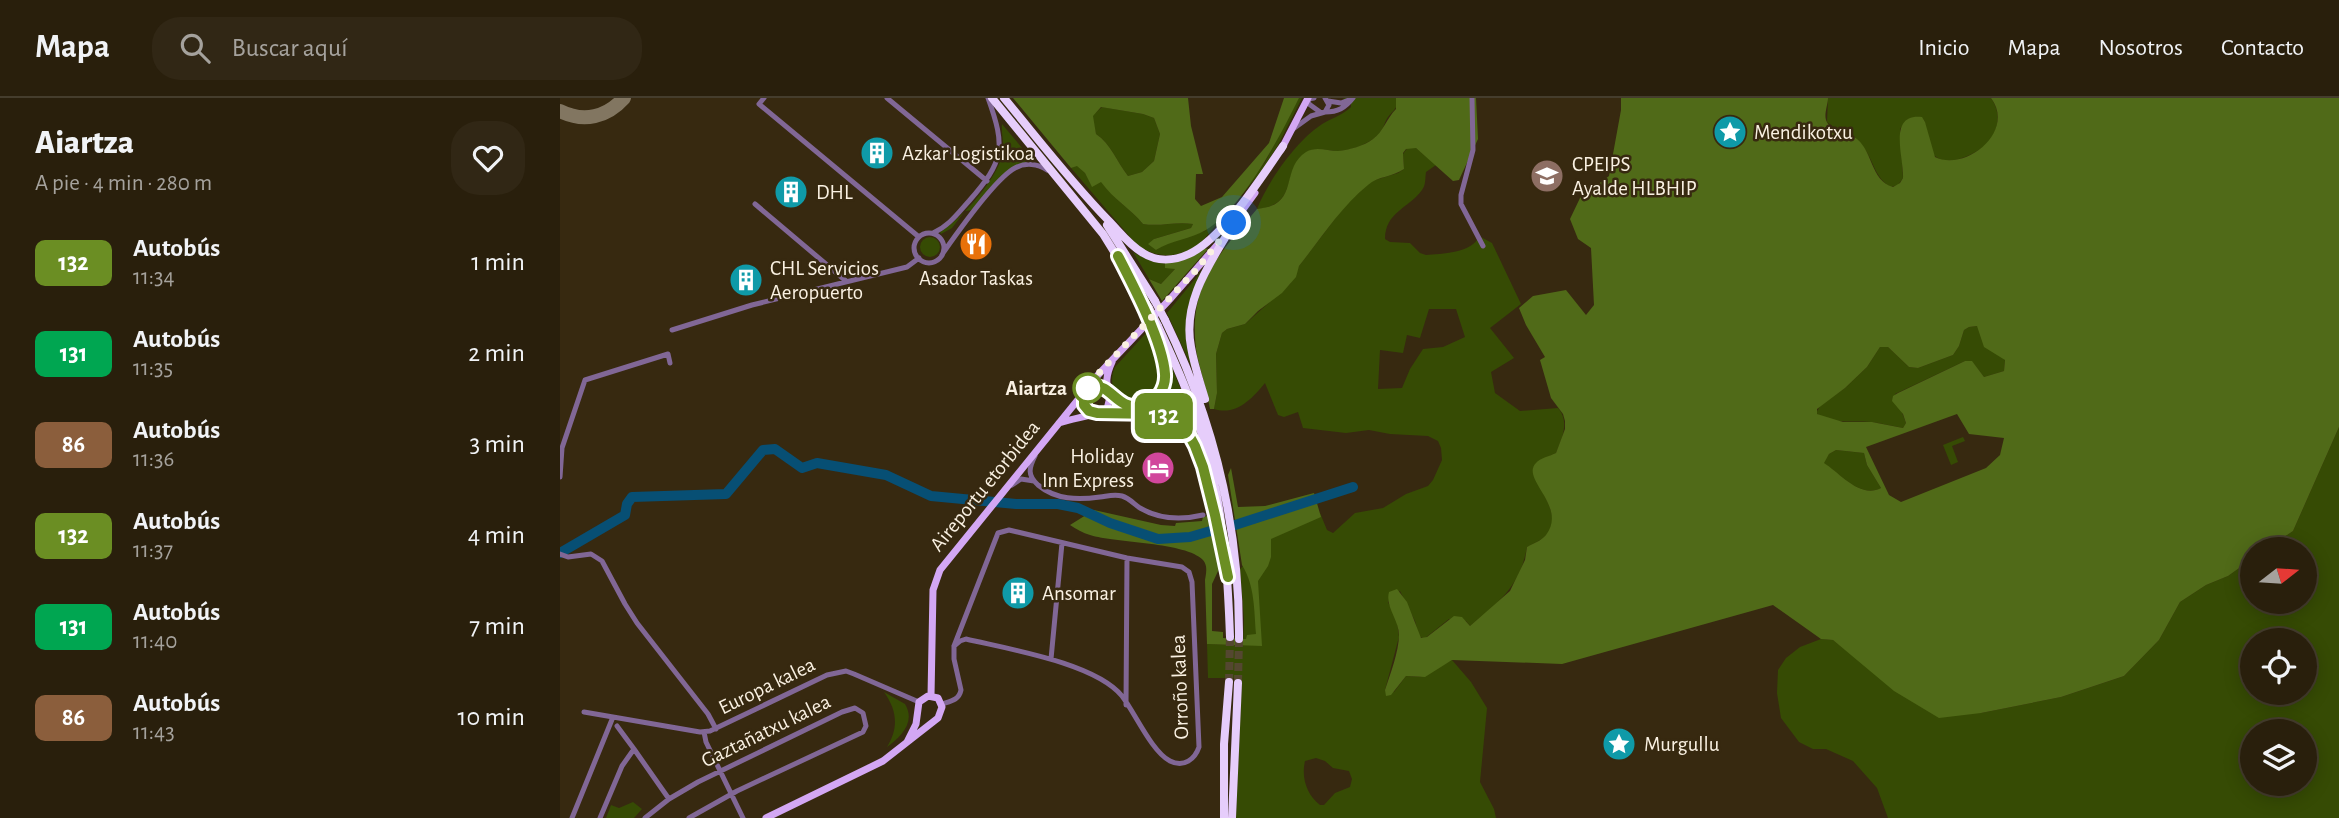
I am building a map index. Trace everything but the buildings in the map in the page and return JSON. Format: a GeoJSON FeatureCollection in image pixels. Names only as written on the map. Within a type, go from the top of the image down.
{"type":"FeatureCollection","features":[{"type":"Feature","properties":{"kind":"highway"},"geometry":{"type":"LineString","coordinates":[[990,98],[1058,178],[1118,256],[1192,376],[1224,484]]}},
{"type":"Feature","properties":{"kind":"highway"},"geometry":{"type":"LineString","coordinates":[[1004,98],[1098,211],[1126,253],[1184,382],[1213,475],[1228,577],[1230,637]]}},
{"type":"Feature","properties":{"kind":"highway"},"geometry":{"type":"LineString","coordinates":[[1098,211],[1144,254],[1164,260],[1189,254],[1212,238],[1283,146]]}},
{"type":"Feature","properties":{"kind":"highway"},"geometry":{"type":"LineString","coordinates":[[1234,223],[1200,280],[1194,294],[1190,320],[1191,347],[1214,428],[1224,484],[1236,566],[1239,639]]}},
{"type":"Feature","properties":{"kind":"highway"},"geometry":{"type":"LineString","coordinates":[[1108,392],[1115,399],[1132,406],[1150,402],[1161,391],[1165,374],[1159,326]]}},
{"type":"Feature","properties":{"kind":"highway"},"geometry":{"type":"LineString","coordinates":[[1090,410],[1157,414],[1167,417],[1188,433],[1203,467],[1228,577]]}},
{"type":"Feature","properties":{"kind":"highway"},"geometry":{"type":"LineString","coordinates":[[1224,818],[1224,744],[1233,682],[1232,818]]}},
{"type":"Feature","properties":{"kind":"main road","name":"Aireportu etorbidea"},"geometry":{"type":"LineString","coordinates":[[932,696],[934,584],[948,559],[1069,408],[1196,270],[1234,223],[1310,98]]}},
{"type":"Feature","properties":{"kind":"main road"},"geometry":{"type":"LineString","coordinates":[[1058,424],[1090,410],[1104,411],[1109,405],[1107,377],[1113,360]]}},
{"type":"Feature","properties":{"kind":"main road"},"geometry":{"type":"LineString","coordinates":[[1090,410],[1085,392],[1097,386],[1108,392]]}},
{"type":"Feature","properties":{"kind":"main road"},"geometry":{"type":"LineString","coordinates":[[766,818],[883,761],[907,742],[936,719],[942,713],[942,704],[938,698],[925,696],[919,702],[916,724],[907,742]]}},
{"type":"Feature","properties":{"kind":"main road"},"geometry":{"type":"LineString","coordinates":[[918,712],[923,719],[936,719]]}},
{"type":"Feature","properties":{"kind":"street"},"geometry":{"type":"LineString","coordinates":[[764,98],[759,104],[919,237]]}},
{"type":"Feature","properties":{"kind":"street"},"geometry":{"type":"LineString","coordinates":[[887,98],[987,181]]}},
{"type":"Feature","properties":{"kind":"street"},"geometry":{"type":"LineString","coordinates":[[919,258],[915,246],[919,237],[948,225],[987,181],[997,163],[999,131],[990,98]]}},
{"type":"Feature","properties":{"kind":"street"},"geometry":{"type":"LineString","coordinates":[[1310,98],[1312,108],[1323,112],[1344,108],[1353,99]]}},
{"type":"Feature","properties":{"kind":"street"},"geometry":{"type":"LineString","coordinates":[[1472,98],[1473,150],[1461,204],[1483,246]]}},
{"type":"Feature","properties":{"kind":"street"},"geometry":{"type":"LineString","coordinates":[[1325,99],[1341,103],[1353,99]]}},
{"type":"Feature","properties":{"kind":"street"},"geometry":{"type":"LineString","coordinates":[[1291,131],[1303,121],[1323,112],[1329,105],[1325,99]]}},
{"type":"Feature","properties":{"kind":"street"},"geometry":{"type":"LineString","coordinates":[[919,258],[932,262],[943,253],[953,237],[1003,178],[1017,167],[1034,164],[1044,167],[1058,178]]}},
{"type":"Feature","properties":{"kind":"street"},"geometry":{"type":"LineString","coordinates":[[755,204],[846,281]]}},
{"type":"Feature","properties":{"kind":"street"},"geometry":{"type":"LineString","coordinates":[[933,233],[943,242],[943,253]]}},
{"type":"Feature","properties":{"kind":"street"},"geometry":{"type":"LineString","coordinates":[[672,330],[752,305],[907,267],[919,258]]}},
{"type":"Feature","properties":{"kind":"street"},"geometry":{"type":"LineString","coordinates":[[560,477],[562,448],[584,380],[668,354],[670,363]]}},
{"type":"Feature","properties":{"kind":"street"},"geometry":{"type":"LineString","coordinates":[[1038,449],[1030,475],[1052,494],[1078,499],[1122,496],[1152,514],[1180,519],[1203,515]]}},
{"type":"Feature","properties":{"kind":"street"},"geometry":{"type":"LineString","coordinates":[[997,498],[1021,479],[1034,481]]}},
{"type":"Feature","properties":{"kind":"street"},"geometry":{"type":"LineString","coordinates":[[942,704],[957,699],[961,690],[954,646],[998,533],[1009,530],[1127,558],[1126,705]]}},
{"type":"Feature","properties":{"kind":"street"},"geometry":{"type":"LineString","coordinates":[[1051,659],[1062,543]]}},
{"type":"Feature","properties":{"kind":"street"},"geometry":{"type":"LineString","coordinates":[[560,554],[568,557],[591,554],[602,561],[625,604],[708,714],[716,729]]}},
{"type":"Feature","properties":{"kind":"street","name":"Orroño kalea"},"geometry":{"type":"LineString","coordinates":[[954,646],[966,639],[1051,659],[1095,676],[1121,695],[1167,760],[1174,763],[1186,762],[1196,754],[1199,747],[1190,576],[1182,567],[1127,558]]}},
{"type":"Feature","properties":{"kind":"street","name":"Europa kalea"},"geometry":{"type":"LineString","coordinates":[[584,712],[704,732],[716,729],[839,671],[854,674],[919,702]]}},
{"type":"Feature","properties":{"kind":"street","name":"Gaztañatxu kalea"},"geometry":{"type":"LineString","coordinates":[[645,818],[669,799],[719,772],[852,708],[861,711],[865,716],[866,726],[863,732],[730,795],[689,818]]}},
{"type":"Feature","properties":{"kind":"street"},"geometry":{"type":"LineString","coordinates":[[573,818],[613,717]]}},
{"type":"Feature","properties":{"kind":"street"},"geometry":{"type":"LineString","coordinates":[[617,726],[669,799]]}},
{"type":"Feature","properties":{"kind":"street"},"geometry":{"type":"LineString","coordinates":[[704,732],[719,772],[743,818]]}},
{"type":"Feature","properties":{"kind":"street"},"geometry":{"type":"LineString","coordinates":[[600,818],[622,766],[634,749]]}},
{"type":"Feature","properties":{"kind":"green space"},"geometry":{"type":"Polygon","coordinates":[[[1013,98],[1188,98],[1191,126],[1203,174],[1196,174],[1195,199],[1201,206],[1222,197],[1269,143],[1284,98],[1299,98],[1259,170],[1234,205],[1206,230],[1156,250],[1148,244],[1154,239],[1191,228],[1193,224],[1143,224],[1101,182],[1092,187],[1085,173],[1077,166],[1071,168],[1013,98]],[[1101,107],[1093,116],[1096,134],[1110,148],[1128,176],[1142,172],[1154,161],[1160,134],[1154,118],[1101,107]]]}},
{"type":"Feature","properties":{"kind":"green space"},"geometry":{"type":"Polygon","coordinates":[[[1299,98],[1302,98],[1278,145],[1260,173],[1200,244],[1184,252],[1160,255],[1136,244],[1071,168],[1077,165],[1092,186],[1101,181],[1143,224],[1193,224],[1191,228],[1154,239],[1156,250],[1165,244],[1205,231],[1245,190],[1265,162],[1299,98]]]}},
{"type":"Feature","properties":{"kind":"green space"},"geometry":{"type":"Polygon","coordinates":[[[1343,98],[1396,98],[1398,104],[1381,131],[1367,143],[1343,151],[1317,149],[1306,153],[1298,160],[1285,194],[1279,201],[1257,209],[1275,176],[1300,143],[1322,124],[1351,107],[1343,98]]]}},
{"type":"Feature","properties":{"kind":"green space"},"geometry":{"type":"Polygon","coordinates":[[[1396,98],[1476,98],[1478,139],[1459,180],[1453,181],[1416,148],[1406,149],[1403,153],[1404,169],[1372,182],[1349,203],[1299,266],[1296,277],[1282,293],[1245,324],[1222,333],[1216,354],[1217,393],[1214,409],[1210,409],[1197,355],[1196,311],[1208,275],[1218,258],[1257,209],[1271,206],[1285,194],[1298,159],[1310,150],[1342,150],[1369,141],[1380,133],[1396,109],[1396,98]]]}},
{"type":"Feature","properties":{"kind":"green space"},"geometry":{"type":"Polygon","coordinates":[[[1621,98],[1828,98],[1825,115],[1828,124],[1860,142],[1880,178],[1893,187],[1903,178],[1900,138],[1904,122],[1922,117],[1935,157],[1960,159],[1984,146],[1992,135],[1997,123],[1997,111],[1991,98],[2339,98],[2339,427],[2293,531],[2284,537],[2240,537],[2240,568],[2180,602],[2159,640],[2124,676],[2061,697],[1981,713],[1939,718],[1894,691],[1833,640],[1821,639],[1773,605],[1562,664],[1452,660],[1425,677],[1406,676],[1391,695],[1386,696],[1385,690],[1399,641],[1397,624],[1389,603],[1389,592],[1397,589],[1407,602],[1421,638],[1427,637],[1454,616],[1462,617],[1470,626],[1510,591],[1525,560],[1527,547],[1544,537],[1551,524],[1548,504],[1534,477],[1533,469],[1538,461],[1556,453],[1565,429],[1565,421],[1551,398],[1540,360],[1545,357],[1519,308],[1533,296],[1566,290],[1586,315],[1594,305],[1591,248],[1578,239],[1570,219],[1580,198],[1609,176],[1621,98]],[[1977,326],[1969,327],[1964,330],[1953,355],[1918,368],[1909,367],[1888,347],[1880,347],[1867,367],[1817,409],[1817,414],[1843,422],[1872,422],[1903,428],[1906,423],[1903,414],[1892,401],[1893,396],[1898,393],[1965,361],[1972,361],[1984,377],[2004,371],[2005,360],[1984,347],[1977,326]],[[1957,414],[1866,447],[1889,495],[1901,502],[1986,468],[2000,455],[2004,438],[1969,434],[1957,414]],[[1836,450],[1829,454],[1824,463],[1858,488],[1881,488],[1867,465],[1864,453],[1836,450]]]}},
{"type":"Feature","properties":{"kind":"green space"},"geometry":{"type":"Polygon","coordinates":[[[1828,98],[1991,98],[1996,109],[1997,125],[1990,142],[1970,155],[1946,160],[1933,154],[1924,120],[1918,117],[1908,119],[1900,129],[1903,178],[1898,185],[1891,187],[1881,179],[1867,152],[1859,143],[1827,122],[1828,98]]]}},
{"type":"Feature","properties":{"kind":"green space"},"geometry":{"type":"Polygon","coordinates":[[[1102,107],[1154,118],[1160,134],[1154,161],[1142,172],[1128,176],[1110,148],[1096,134],[1092,116],[1102,107]]]}},
{"type":"Feature","properties":{"kind":"green space"},"geometry":{"type":"Polygon","coordinates":[[[1002,124],[1033,161],[1006,172],[973,210],[965,211],[988,184],[1000,161],[1003,148],[1002,124]]]}},
{"type":"Feature","properties":{"kind":"green space"},"geometry":{"type":"Polygon","coordinates":[[[1408,147],[1416,148],[1436,165],[1426,172],[1425,184],[1417,196],[1393,216],[1385,239],[1390,242],[1410,243],[1426,255],[1464,249],[1476,242],[1479,236],[1492,243],[1521,304],[1490,328],[1514,358],[1491,372],[1495,393],[1520,411],[1558,408],[1564,419],[1564,430],[1556,453],[1541,460],[1533,468],[1552,514],[1549,531],[1542,539],[1527,547],[1514,583],[1499,601],[1470,626],[1466,621],[1449,619],[1424,639],[1419,636],[1415,621],[1400,591],[1388,602],[1397,621],[1399,637],[1385,690],[1394,692],[1406,676],[1421,677],[1452,660],[1471,682],[1487,708],[1480,782],[1496,818],[1236,818],[1242,678],[1208,678],[1207,644],[1243,645],[1240,569],[1291,519],[1320,513],[1327,530],[1333,533],[1355,513],[1383,508],[1406,494],[1428,486],[1442,460],[1438,441],[1428,436],[1369,430],[1346,433],[1303,428],[1298,412],[1284,417],[1278,415],[1265,383],[1243,405],[1222,411],[1214,409],[1217,393],[1216,354],[1222,333],[1245,324],[1290,284],[1299,266],[1347,203],[1372,181],[1404,169],[1403,154],[1408,147]],[[1429,309],[1420,338],[1407,335],[1403,353],[1380,350],[1378,389],[1402,388],[1423,349],[1443,347],[1465,337],[1456,309],[1429,309]],[[1316,758],[1305,761],[1306,786],[1320,805],[1324,805],[1335,793],[1350,787],[1352,779],[1349,771],[1333,768],[1316,758]]]}},
{"type":"Feature","properties":{"kind":"green space"},"geometry":{"type":"Polygon","coordinates":[[[965,211],[952,228],[941,234],[940,232],[965,211]]]}},
{"type":"Feature","properties":{"kind":"green space"},"geometry":{"type":"Polygon","coordinates":[[[926,237],[934,237],[940,247],[934,257],[926,257],[920,251],[920,243],[926,237]]]}},
{"type":"Feature","properties":{"kind":"green space"},"geometry":{"type":"Polygon","coordinates":[[[1204,248],[1208,249],[1162,301],[1149,279],[1161,284],[1175,269],[1165,268],[1165,263],[1204,248]]]}},
{"type":"Feature","properties":{"kind":"green space"},"geometry":{"type":"Polygon","coordinates":[[[1133,252],[1175,269],[1161,284],[1149,279],[1133,252]]]}},
{"type":"Feature","properties":{"kind":"green space"},"geometry":{"type":"Polygon","coordinates":[[[1204,268],[1188,308],[1186,330],[1194,372],[1167,313],[1204,268]]]}},
{"type":"Feature","properties":{"kind":"green space"},"geometry":{"type":"Polygon","coordinates":[[[1977,326],[2005,360],[2004,371],[1984,377],[1974,364],[1965,361],[1895,394],[1906,423],[1903,428],[1870,422],[1834,421],[1816,413],[1820,406],[1845,388],[1867,367],[1880,347],[1888,347],[1909,367],[1918,368],[1953,355],[1964,330],[1977,326]]]}},
{"type":"Feature","properties":{"kind":"green space"},"geometry":{"type":"Polygon","coordinates":[[[1147,332],[1158,362],[1159,383],[1152,396],[1141,402],[1128,401],[1118,394],[1112,383],[1115,367],[1147,332]]]}},
{"type":"Feature","properties":{"kind":"green space"},"geometry":{"type":"Polygon","coordinates":[[[1159,339],[1184,397],[1202,458],[1180,421],[1111,410],[1116,403],[1130,408],[1149,406],[1165,392],[1159,339]]]}},
{"type":"Feature","properties":{"kind":"green space"},"geometry":{"type":"Polygon","coordinates":[[[2339,427],[2339,818],[1888,818],[1877,788],[1853,761],[1826,749],[1813,749],[1799,742],[1781,718],[1777,693],[1778,670],[1786,658],[1800,647],[1821,639],[1833,640],[1852,655],[1981,713],[2061,697],[2124,676],[2159,640],[2180,602],[2240,568],[2240,614],[2317,614],[2317,537],[2284,537],[2293,531],[2339,427]]]}},
{"type":"Feature","properties":{"kind":"green space"},"geometry":{"type":"Polygon","coordinates":[[[1963,437],[1965,441],[1952,446],[1958,462],[1951,465],[1943,445],[1963,437]]]}},
{"type":"Feature","properties":{"kind":"green space"},"geometry":{"type":"Polygon","coordinates":[[[1836,450],[1864,453],[1867,465],[1881,488],[1858,488],[1823,463],[1829,454],[1836,450]]]}},
{"type":"Feature","properties":{"kind":"green space"},"geometry":{"type":"Polygon","coordinates":[[[1231,468],[1238,507],[1265,506],[1314,493],[1321,517],[1271,539],[1271,557],[1258,581],[1262,646],[1207,644],[1206,567],[1203,560],[1194,554],[1166,546],[1101,538],[1070,525],[1094,510],[1175,526],[1176,523],[1202,521],[1203,517],[1211,515],[1219,569],[1212,584],[1212,631],[1223,632],[1223,638],[1246,639],[1247,635],[1256,634],[1254,607],[1252,590],[1242,565],[1228,475],[1231,468]]]}},
{"type":"Feature","properties":{"kind":"green space"},"geometry":{"type":"Polygon","coordinates":[[[884,692],[905,704],[909,717],[902,734],[887,747],[895,719],[892,706],[884,692]]]}},
{"type":"Feature","properties":{"kind":"green space"},"geometry":{"type":"Polygon","coordinates":[[[633,802],[642,809],[634,818],[606,818],[611,805],[619,808],[633,802]]]}},
{"type":"Feature","properties":{"kind":"waterway"},"geometry":{"type":"LineString","coordinates":[[560,553],[625,515],[627,504],[632,497],[726,494],[763,450],[775,449],[802,468],[817,463],[886,475],[931,496],[1016,504],[1058,504],[1078,508],[1110,523],[1158,539],[1190,537],[1214,530]]}},
{"type":"Feature","properties":{"kind":"waterway"},"geometry":{"type":"LineString","coordinates":[[1235,525],[1353,487]]}},
{"type":"Feature","properties":{"kind":"taxiway"},"geometry":{"type":"LineString","coordinates":[[560,111],[578,117],[595,116],[610,110],[624,98]]}},
{"type":"Feature","properties":{"kind":"tunnel"},"geometry":{"type":"LineString","coordinates":[[1229,682],[1230,637]]}},
{"type":"Feature","properties":{"kind":"tunnel"},"geometry":{"type":"LineString","coordinates":[[1238,683],[1239,639]]}},
{"type":"Feature","properties":{"kind":"bus line","name":"132"},"geometry":{"type":"LineString","coordinates":[[1118,256],[1145,312],[1163,360],[1164,384],[1156,398],[1143,405],[1132,406],[1115,399],[1104,388],[1093,386],[1084,394],[1084,405],[1093,413],[1157,414],[1167,417],[1188,433],[1203,467],[1228,577]]}},
{"type":"Feature","properties":{"kind":"place","name":"Mendikotxu"},"geometry":{"type":"Point","coordinates":[1730,132]}},
{"type":"Feature","properties":{"kind":"place","name":"Azkar Logistikoa"},"geometry":{"type":"Point","coordinates":[877,153]}},
{"type":"Feature","properties":{"kind":"place","name":"CPEIPS Ayalde HLBHIP"},"geometry":{"type":"Point","coordinates":[1547,176]}},
{"type":"Feature","properties":{"kind":"place","name":"DHL"},"geometry":{"type":"Point","coordinates":[791,192]}},
{"type":"Feature","properties":{"kind":"place","name":"Asador Taskas"},"geometry":{"type":"Point","coordinates":[976,244]}},
{"type":"Feature","properties":{"kind":"place","name":"CHL Servicios Aeropuerto"},"geometry":{"type":"Point","coordinates":[746,280]}},
{"type":"Feature","properties":{"kind":"place","name":"Aiartza"},"geometry":{"type":"Point","coordinates":[1088,388]}},
{"type":"Feature","properties":{"kind":"place","name":"Holiday Inn Express"},"geometry":{"type":"Point","coordinates":[1158,468]}},
{"type":"Feature","properties":{"kind":"place","name":"Ansomar"},"geometry":{"type":"Point","coordinates":[1018,593]}},
{"type":"Feature","properties":{"kind":"place","name":"Murgullu"},"geometry":{"type":"Point","coordinates":[1619,744]}},
{"type":"Feature","properties":{"kind":"route"},"geometry":{"type":"LineString","coordinates":[[1088,388],[1086,390],[1196,270],[1234,223]]}}]}
